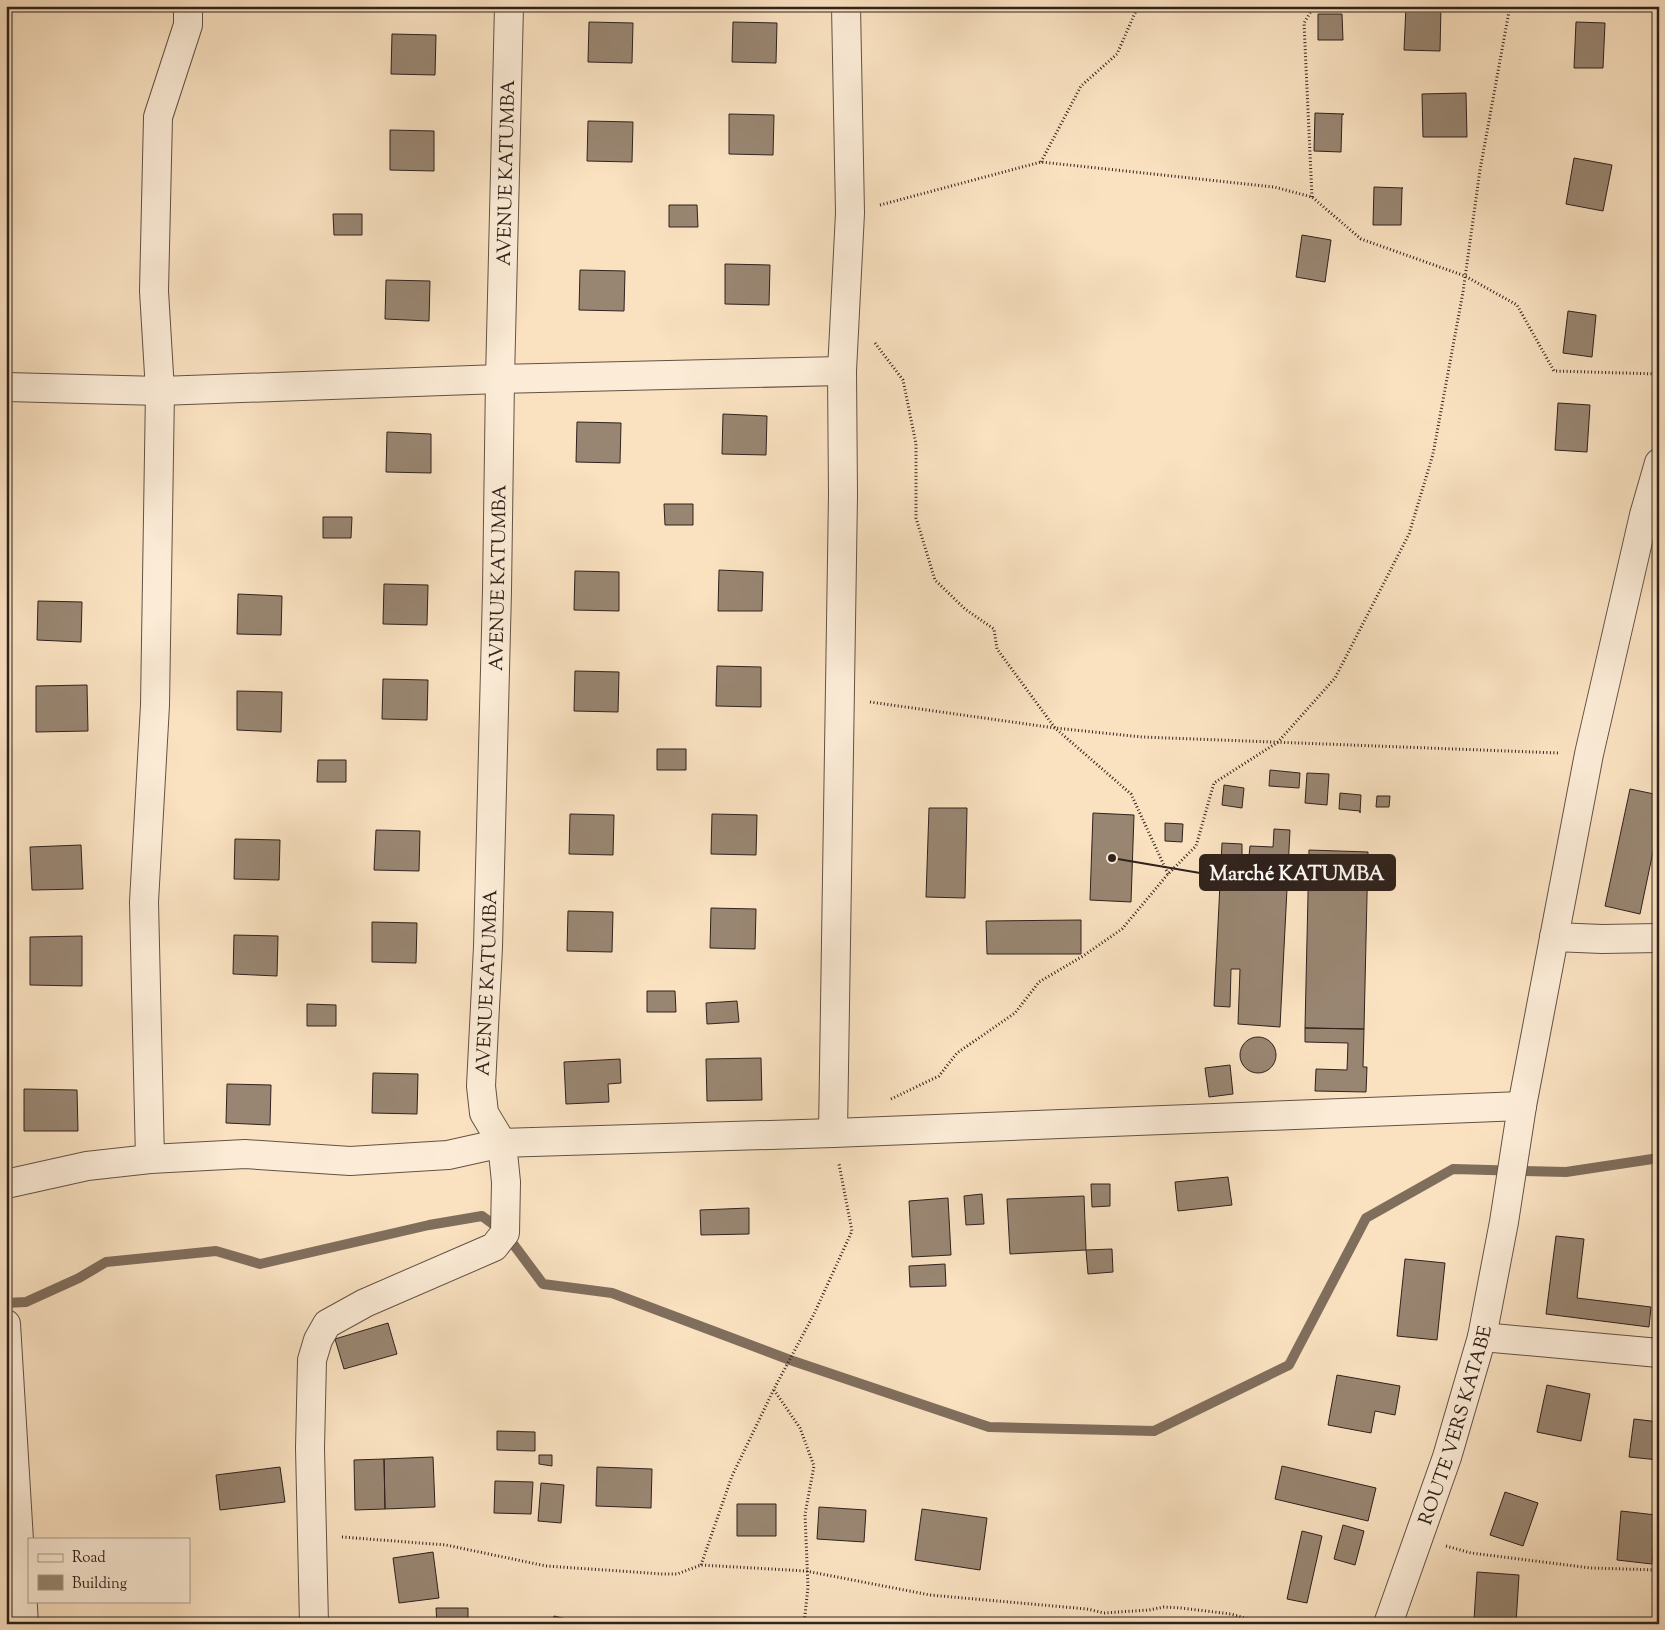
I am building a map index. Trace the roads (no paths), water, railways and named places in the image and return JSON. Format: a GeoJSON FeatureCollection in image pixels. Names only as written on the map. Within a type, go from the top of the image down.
{"type":"FeatureCollection","features":[{"type":"Feature","properties":{"kind":"street"},"geometry":{"type":"LineString","coordinates":[[150,1159],[144,902],[155,705],[160,391],[154,292],[158,117],[188,25],[188,6]]}},
{"type":"Feature","properties":{"kind":"street","name":"AVENUE KATUMBA"},"geometry":{"type":"LineString","coordinates":[[502,1143],[484,1113],[481,1086],[488,947],[509,6]]}},
{"type":"Feature","properties":{"kind":"street"},"geometry":{"type":"LineString","coordinates":[[833,1133],[843,495],[842,372],[850,213],[846,6]]}},
{"type":"Feature","properties":{"kind":"street"},"geometry":{"type":"LineString","coordinates":[[6,387],[160,391],[500,379],[842,372]]}},
{"type":"Feature","properties":{"kind":"street","name":"ROUTE VERS KATABE"},"geometry":{"type":"LineString","coordinates":[[1388,1624],[1447,1457],[1482,1337],[1504,1222],[1522,1106],[1589,754],[1644,516],[1659,463]]}},
{"type":"Feature","properties":{"kind":"street"},"geometry":{"type":"LineString","coordinates":[[1554,937],[1602,939],[1659,938]]}},
{"type":"Feature","properties":{"kind":"street"},"geometry":{"type":"LineString","coordinates":[[6,1184],[86,1166],[150,1159],[245,1154],[350,1161],[448,1155],[502,1143],[833,1133],[1522,1106]]}},
{"type":"Feature","properties":{"kind":"street"},"geometry":{"type":"LineString","coordinates":[[314,1624],[312,1360],[318,1340],[327,1324],[365,1303],[494,1247],[505,1233],[506,1182],[502,1143]]}},
{"type":"Feature","properties":{"kind":"street"},"geometry":{"type":"LineString","coordinates":[[7,1334],[24,1624]]}},
{"type":"Feature","properties":{"kind":"street"},"geometry":{"type":"LineString","coordinates":[[1482,1337],[1659,1353]]}},
{"type":"Feature","properties":{"kind":"waterway"},"geometry":{"type":"LineString","coordinates":[[6,1303],[26,1302],[79,1278],[106,1262],[216,1251],[260,1264],[429,1225],[482,1216],[505,1233],[543,1284],[612,1293],[790,1360],[989,1427],[1154,1431],[1289,1365],[1366,1218],[1453,1169],[1566,1172],[1659,1158]]}},
{"type":"Feature","properties":{"kind":"place","name":"Marché KATUMBA"},"geometry":{"type":"Point","coordinates":[1112,858]}}]}
